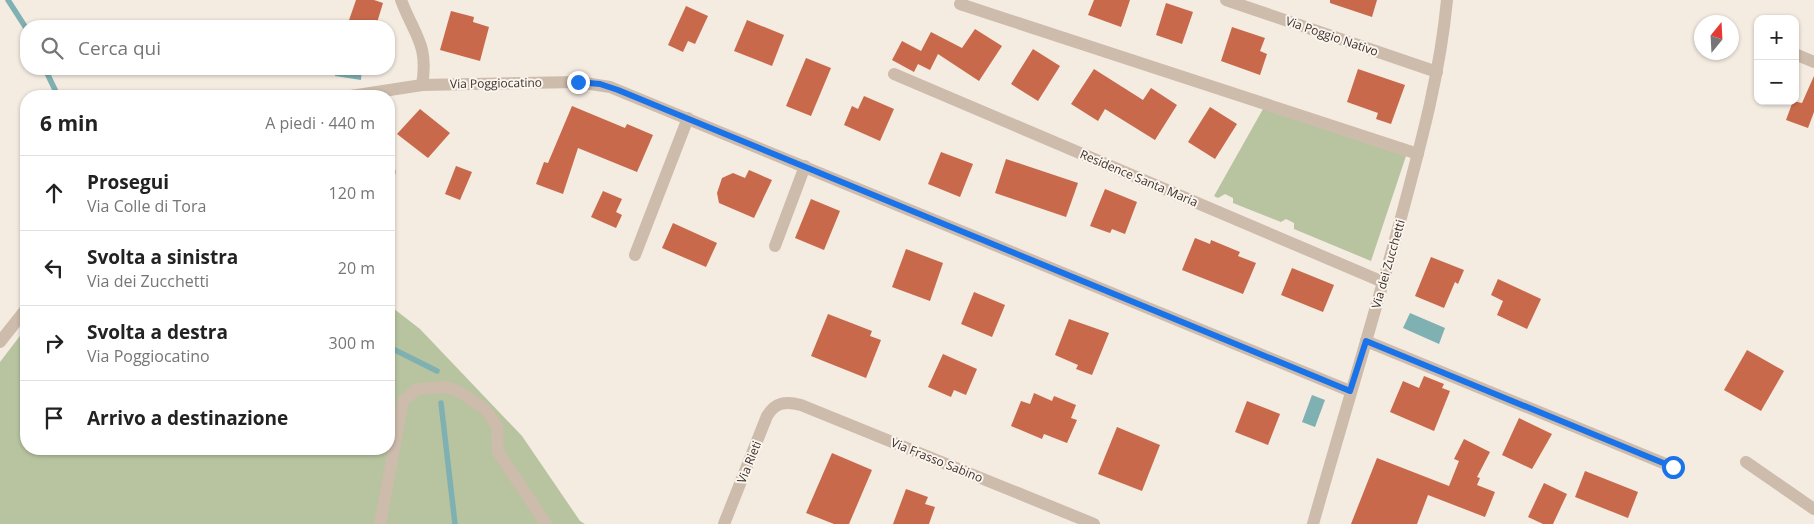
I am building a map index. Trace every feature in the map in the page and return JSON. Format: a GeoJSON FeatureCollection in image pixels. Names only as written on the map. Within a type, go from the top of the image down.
{"type":"FeatureCollection","features":[{"type":"Feature","properties":{"kind":"street"},"geometry":{"type":"LineString","coordinates":[[401,0],[423,49],[425,62],[422,84]]}},
{"type":"Feature","properties":{"kind":"street","name":"Via Poggio Nativo"},"geometry":{"type":"LineString","coordinates":[[1226,0],[1437,72]]}},
{"type":"Feature","properties":{"kind":"street","name":"Via dei Zucchetti"},"geometry":{"type":"LineString","coordinates":[[1313,524],[1418,154],[1437,72],[1447,0]]}},
{"type":"Feature","properties":{"kind":"street"},"geometry":{"type":"LineString","coordinates":[[960,4],[1418,154]]}},
{"type":"Feature","properties":{"kind":"street"},"geometry":{"type":"LineString","coordinates":[[1799,56],[1814,62]]}},
{"type":"Feature","properties":{"kind":"street","name":"Residence Santa Maria"},"geometry":{"type":"LineString","coordinates":[[894,74],[1383,282]]}},
{"type":"Feature","properties":{"kind":"street","name":"Via Poggiocatino"},"geometry":{"type":"LineString","coordinates":[[386,90],[422,84],[571,82],[600,84],[688,118],[1350,391]]}},
{"type":"Feature","properties":{"kind":"street"},"geometry":{"type":"LineString","coordinates":[[635,254],[688,118]]}},
{"type":"Feature","properties":{"kind":"street"},"geometry":{"type":"LineString","coordinates":[[775,246],[805,166]]}},
{"type":"Feature","properties":{"kind":"street"},"geometry":{"type":"LineString","coordinates":[[0,342],[20,317]]}},
{"type":"Feature","properties":{"kind":"street"},"geometry":{"type":"LineString","coordinates":[[1366,341],[1673,467]]}},
{"type":"Feature","properties":{"kind":"street"},"geometry":{"type":"LineString","coordinates":[[395,444],[403,401],[417,390],[446,387],[458,391],[484,409],[497,426],[498,452],[546,524]]}},
{"type":"Feature","properties":{"kind":"street","name":"Via Frasso Sabino"},"geometry":{"type":"LineString","coordinates":[[778,404],[789,402],[801,405],[1094,524]]}},
{"type":"Feature","properties":{"kind":"street","name":"Via Rieti"},"geometry":{"type":"LineString","coordinates":[[724,524],[767,416],[778,404]]}},
{"type":"Feature","properties":{"kind":"street"},"geometry":{"type":"LineString","coordinates":[[380,524],[393,455]]}},
{"type":"Feature","properties":{"kind":"street"},"geometry":{"type":"LineString","coordinates":[[1746,462],[1814,509]]}},
{"type":"Feature","properties":{"kind":"green space"},"geometry":{"type":"Polygon","coordinates":[[[1263,109],[1406,156],[1371,261],[1294,229],[1294,223],[1286,219],[1281,222],[1233,203],[1233,198],[1225,194],[1218,198],[1214,196],[1263,109]]]}},
{"type":"Feature","properties":{"kind":"green space"},"geometry":{"type":"Polygon","coordinates":[[[395,310],[420,329],[522,436],[580,521],[585,524],[0,524],[0,362],[20,336],[20,455],[395,455],[395,310]]]}},
{"type":"Feature","properties":{"kind":"water"},"geometry":{"type":"Polygon","coordinates":[[[335,75],[361,75],[361,80],[335,75]]]}},
{"type":"Feature","properties":{"kind":"water"},"geometry":{"type":"Polygon","coordinates":[[[1410,313],[1445,328],[1439,344],[1403,328],[1410,313]]]}},
{"type":"Feature","properties":{"kind":"water"},"geometry":{"type":"Polygon","coordinates":[[[1312,395],[1325,400],[1315,427],[1302,422],[1312,395]]]}},
{"type":"Feature","properties":{"kind":"building"},"geometry":{"type":"Polygon","coordinates":[[[356,0],[374,0],[383,3],[378,20],[349,20],[356,0]]]}},
{"type":"Feature","properties":{"kind":"building"},"geometry":{"type":"Polygon","coordinates":[[[1094,0],[1130,0],[1121,27],[1088,15],[1094,0]]]}},
{"type":"Feature","properties":{"kind":"building"},"geometry":{"type":"Polygon","coordinates":[[[1330,0],[1377,0],[1372,17],[1330,3],[1330,0]]]}},
{"type":"Feature","properties":{"kind":"building"},"geometry":{"type":"Polygon","coordinates":[[[1166,3],[1193,12],[1182,44],[1156,35],[1166,3]]]}},
{"type":"Feature","properties":{"kind":"building"},"geometry":{"type":"Polygon","coordinates":[[[686,6],[708,16],[695,44],[688,41],[683,52],[668,45],[686,6]]]}},
{"type":"Feature","properties":{"kind":"building"},"geometry":{"type":"Polygon","coordinates":[[[451,11],[474,17],[473,22],[489,27],[480,61],[440,50],[451,11]]]}},
{"type":"Feature","properties":{"kind":"building"},"geometry":{"type":"Polygon","coordinates":[[[747,20],[784,35],[772,66],[734,51],[747,20]]]}},
{"type":"Feature","properties":{"kind":"building"},"geometry":{"type":"Polygon","coordinates":[[[1232,27],[1265,38],[1260,51],[1267,54],[1260,75],[1221,61],[1232,27]]]}},
{"type":"Feature","properties":{"kind":"building"},"geometry":{"type":"Polygon","coordinates":[[[975,29],[1002,46],[979,81],[938,54],[930,70],[918,64],[914,72],[892,60],[902,41],[921,51],[931,32],[962,48],[975,29]]]}},
{"type":"Feature","properties":{"kind":"building"},"geometry":{"type":"Polygon","coordinates":[[[1033,49],[1060,66],[1038,101],[1011,84],[1033,49]]]}},
{"type":"Feature","properties":{"kind":"building"},"geometry":{"type":"Polygon","coordinates":[[[806,58],[831,68],[811,116],[786,106],[806,58]]]}},
{"type":"Feature","properties":{"kind":"building"},"geometry":{"type":"Polygon","coordinates":[[[1094,69],[1143,100],[1151,88],[1177,105],[1155,140],[1105,109],[1098,121],[1071,104],[1094,69]]]}},
{"type":"Feature","properties":{"kind":"building"},"geometry":{"type":"Polygon","coordinates":[[[1358,69],[1405,85],[1391,124],[1376,119],[1378,113],[1347,102],[1358,69]]]}},
{"type":"Feature","properties":{"kind":"building"},"geometry":{"type":"Polygon","coordinates":[[[1814,76],[1814,112],[1808,128],[1786,120],[1792,105],[1802,103],[1814,76]]]}},
{"type":"Feature","properties":{"kind":"building"},"geometry":{"type":"Polygon","coordinates":[[[864,96],[894,109],[880,141],[844,125],[852,106],[858,109],[864,96]]]}},
{"type":"Feature","properties":{"kind":"building"},"geometry":{"type":"Polygon","coordinates":[[[572,106],[625,128],[627,124],[653,135],[637,172],[578,148],[563,194],[536,184],[544,162],[548,163],[572,106]]]}},
{"type":"Feature","properties":{"kind":"building"},"geometry":{"type":"Polygon","coordinates":[[[1210,107],[1237,124],[1215,159],[1188,142],[1210,107]]]}},
{"type":"Feature","properties":{"kind":"building"},"geometry":{"type":"Polygon","coordinates":[[[420,109],[450,133],[428,158],[397,134],[420,109]]]}},
{"type":"Feature","properties":{"kind":"building"},"geometry":{"type":"Polygon","coordinates":[[[941,152],[973,164],[960,197],[928,184],[941,152]]]}},
{"type":"Feature","properties":{"kind":"building"},"geometry":{"type":"Polygon","coordinates":[[[1006,159],[1078,183],[1066,217],[995,193],[1006,159]]]}},
{"type":"Feature","properties":{"kind":"building"},"geometry":{"type":"Polygon","coordinates":[[[456,166],[472,172],[460,200],[445,194],[456,166]]]}},
{"type":"Feature","properties":{"kind":"building"},"geometry":{"type":"Polygon","coordinates":[[[749,170],[772,180],[754,218],[719,203],[717,193],[722,178],[733,173],[745,178],[749,170]]]}},
{"type":"Feature","properties":{"kind":"building"},"geometry":{"type":"Polygon","coordinates":[[[1105,189],[1137,202],[1125,234],[1112,229],[1110,233],[1090,226],[1105,189]]]}},
{"type":"Feature","properties":{"kind":"building"},"geometry":{"type":"Polygon","coordinates":[[[603,191],[622,199],[616,212],[622,215],[616,228],[591,217],[603,191]]]}},
{"type":"Feature","properties":{"kind":"building"},"geometry":{"type":"Polygon","coordinates":[[[811,199],[840,211],[824,250],[795,238],[811,199]]]}},
{"type":"Feature","properties":{"kind":"building"},"geometry":{"type":"Polygon","coordinates":[[[673,223],[717,243],[706,267],[662,248],[673,223]]]}},
{"type":"Feature","properties":{"kind":"building"},"geometry":{"type":"Polygon","coordinates":[[[1195,238],[1210,244],[1211,240],[1240,252],[1238,256],[1256,263],[1243,294],[1182,270],[1195,238]]]}},
{"type":"Feature","properties":{"kind":"building"},"geometry":{"type":"Polygon","coordinates":[[[906,249],[943,263],[930,301],[892,287],[906,249]]]}},
{"type":"Feature","properties":{"kind":"building"},"geometry":{"type":"Polygon","coordinates":[[[1431,257],[1464,270],[1458,284],[1455,282],[1444,308],[1415,296],[1431,257]]]}},
{"type":"Feature","properties":{"kind":"building"},"geometry":{"type":"Polygon","coordinates":[[[1292,268],[1334,285],[1323,312],[1281,295],[1292,268]]]}},
{"type":"Feature","properties":{"kind":"building"},"geometry":{"type":"Polygon","coordinates":[[[1498,279],[1541,299],[1527,329],[1497,315],[1503,301],[1491,295],[1498,279]]]}},
{"type":"Feature","properties":{"kind":"building"},"geometry":{"type":"Polygon","coordinates":[[[974,292],[1005,305],[992,337],[961,324],[974,292]]]}},
{"type":"Feature","properties":{"kind":"building"},"geometry":{"type":"Polygon","coordinates":[[[828,314],[872,331],[870,336],[881,340],[866,378],[811,356],[828,314]]]}},
{"type":"Feature","properties":{"kind":"building"},"geometry":{"type":"Polygon","coordinates":[[[1069,319],[1109,333],[1092,375],[1076,369],[1078,365],[1055,355],[1069,319]]]}},
{"type":"Feature","properties":{"kind":"building"},"geometry":{"type":"Polygon","coordinates":[[[1747,350],[1784,371],[1761,411],[1724,390],[1747,350]]]}},
{"type":"Feature","properties":{"kind":"building"},"geometry":{"type":"Polygon","coordinates":[[[943,354],[977,369],[966,395],[954,390],[951,397],[928,387],[943,354]]]}},
{"type":"Feature","properties":{"kind":"building"},"geometry":{"type":"Polygon","coordinates":[[[1424,376],[1444,384],[1442,388],[1450,391],[1434,431],[1390,412],[1403,381],[1419,388],[1424,376]]]}},
{"type":"Feature","properties":{"kind":"building"},"geometry":{"type":"Polygon","coordinates":[[[1034,393],[1052,401],[1054,396],[1076,405],[1071,418],[1077,420],[1067,443],[1044,434],[1042,439],[1011,426],[1021,401],[1030,404],[1034,393]]]}},
{"type":"Feature","properties":{"kind":"building"},"geometry":{"type":"Polygon","coordinates":[[[1247,401],[1280,414],[1268,445],[1235,432],[1247,401]]]}},
{"type":"Feature","properties":{"kind":"building"},"geometry":{"type":"Polygon","coordinates":[[[1519,418],[1552,434],[1532,469],[1502,455],[1519,418]]]}},
{"type":"Feature","properties":{"kind":"building"},"geometry":{"type":"Polygon","coordinates":[[[1117,427],[1160,445],[1142,491],[1098,474],[1117,427]]]}},
{"type":"Feature","properties":{"kind":"building"},"geometry":{"type":"Polygon","coordinates":[[[1464,439],[1490,452],[1477,477],[1480,478],[1477,485],[1495,492],[1485,517],[1428,495],[1417,524],[1351,524],[1377,458],[1449,486],[1459,461],[1454,459],[1464,439]]]}},
{"type":"Feature","properties":{"kind":"building"},"geometry":{"type":"Polygon","coordinates":[[[832,453],[872,470],[849,524],[834,524],[806,513],[832,453]]]}},
{"type":"Feature","properties":{"kind":"building"},"geometry":{"type":"Polygon","coordinates":[[[1585,471],[1638,492],[1628,518],[1575,497],[1585,471]]]}},
{"type":"Feature","properties":{"kind":"building"},"geometry":{"type":"Polygon","coordinates":[[[1544,483],[1567,494],[1553,524],[1543,524],[1528,517],[1544,483]]]}},
{"type":"Feature","properties":{"kind":"building"},"geometry":{"type":"Polygon","coordinates":[[[906,489],[928,497],[925,504],[935,507],[929,524],[893,524],[906,489]]]}},
{"type":"Feature","properties":{"kind":"waterway"},"geometry":{"type":"LineString","coordinates":[[8,0],[21,20]]}},
{"type":"Feature","properties":{"kind":"waterway"},"geometry":{"type":"LineString","coordinates":[[48,75],[55,90]]}},
{"type":"Feature","properties":{"kind":"waterway"},"geometry":{"type":"LineString","coordinates":[[395,350],[437,371]]}},
{"type":"Feature","properties":{"kind":"waterway"},"geometry":{"type":"LineString","coordinates":[[441,403],[455,524]]}},
{"type":"Feature","properties":{"kind":"route"},"geometry":{"type":"LineString","coordinates":[[578,82],[600,84],[618,90],[1350,391],[1366,341],[1673,467]]}}]}
